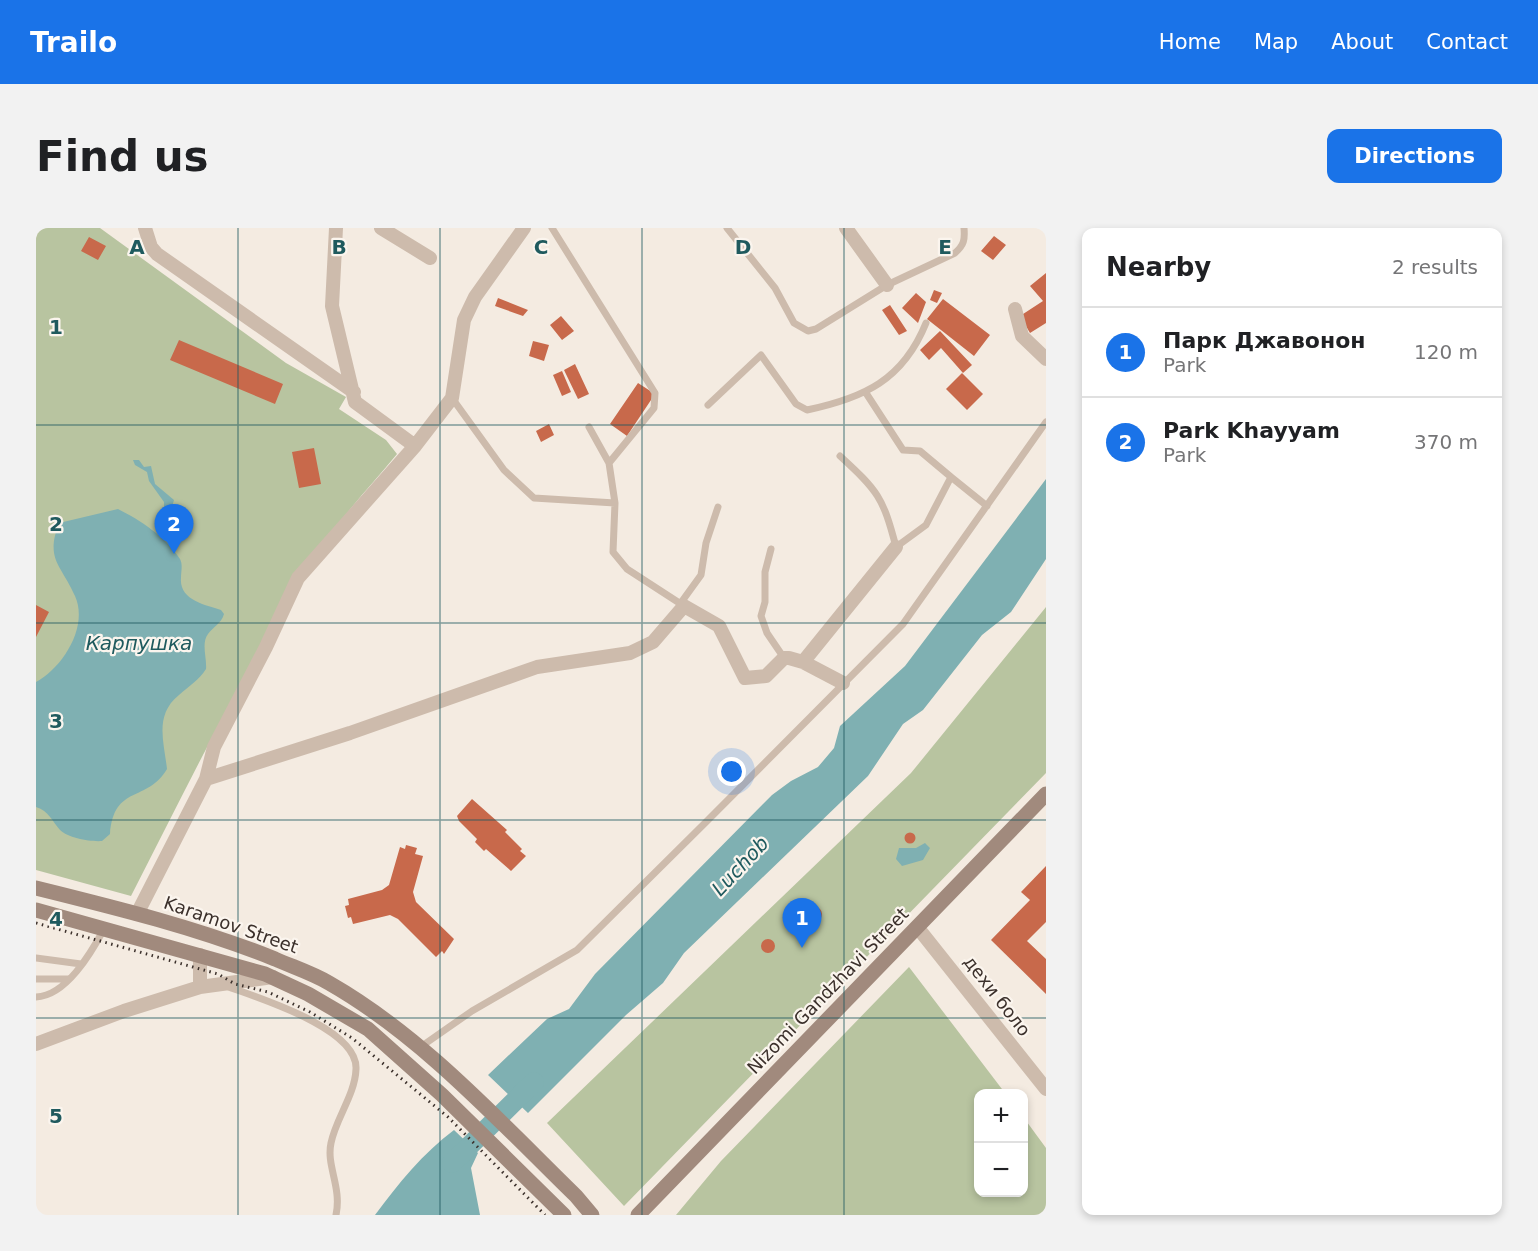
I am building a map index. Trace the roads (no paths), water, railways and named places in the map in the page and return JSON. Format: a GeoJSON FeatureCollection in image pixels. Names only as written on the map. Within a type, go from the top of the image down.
{"type":"FeatureCollection","features":[{"type":"Feature","properties":{"kind":"main road","name":"Nizomi Gandzhavi Street"},"geometry":{"type":"LineString","coordinates":[[638,1215],[1046,794]]}},
{"type":"Feature","properties":{"kind":"main road","name":"Karamov Street"},"geometry":{"type":"LineString","coordinates":[[36,888],[137,914],[237,944],[327,982],[371,1010],[419,1048],[516,1137],[592,1215]]}},
{"type":"Feature","properties":{"kind":"main road","name":"Karamov Street"},"geometry":{"type":"LineString","coordinates":[[36,910],[273,977],[369,1029],[502,1152],[564,1215]]}},
{"type":"Feature","properties":{"kind":"street"},"geometry":{"type":"LineString","coordinates":[[145,228],[151,247],[157,254],[354,392]]}},
{"type":"Feature","properties":{"kind":"street"},"geometry":{"type":"LineString","coordinates":[[336,228],[333,306],[355,402],[415,446]]}},
{"type":"Feature","properties":{"kind":"street"},"geometry":{"type":"LineString","coordinates":[[381,228],[430,258]]}},
{"type":"Feature","properties":{"kind":"street"},"geometry":{"type":"LineString","coordinates":[[137,914],[206,779],[214,747],[298,578],[415,446],[452,398],[464,320],[475,297],[524,228]]}},
{"type":"Feature","properties":{"kind":"street"},"geometry":{"type":"LineString","coordinates":[[846,228],[887,285]]}},
{"type":"Feature","properties":{"kind":"street"},"geometry":{"type":"LineString","coordinates":[[1015,309],[1022,336],[1046,359]]}},
{"type":"Feature","properties":{"kind":"street"},"geometry":{"type":"LineString","coordinates":[[803,662],[896,547]]}},
{"type":"Feature","properties":{"kind":"street"},"geometry":{"type":"LineString","coordinates":[[206,779],[350,733],[537,667],[630,653],[653,642],[682,605],[719,626],[745,678],[766,676],[784,658],[803,662],[843,683]]}},
{"type":"Feature","properties":{"kind":"street","name":"дехи боло"},"geometry":{"type":"LineString","coordinates":[[918,928],[1046,1089]]}},
{"type":"Feature","properties":{"kind":"street"},"geometry":{"type":"LineString","coordinates":[[200,955],[200,987]]}},
{"type":"Feature","properties":{"kind":"street"},"geometry":{"type":"LineString","coordinates":[[36,1044],[124,1011],[200,987],[273,977]]}},
{"type":"Feature","properties":{"kind":"lane"},"geometry":{"type":"LineString","coordinates":[[552,228],[655,393],[654,408],[609,464]]}},
{"type":"Feature","properties":{"kind":"lane"},"geometry":{"type":"LineString","coordinates":[[728,228],[775,288],[794,323],[808,331],[816,329],[887,285],[955,253],[962,247],[965,238],[964,228]]}},
{"type":"Feature","properties":{"kind":"lane"},"geometry":{"type":"LineString","coordinates":[[708,405],[760,355],[796,404],[807,410],[840,403],[866,393],[882,383],[902,364],[918,342],[926,323]]}},
{"type":"Feature","properties":{"kind":"lane"},"geometry":{"type":"LineString","coordinates":[[866,393],[903,450],[920,451],[987,506]]}},
{"type":"Feature","properties":{"kind":"lane"},"geometry":{"type":"LineString","coordinates":[[452,398],[504,470],[534,498],[615,503]]}},
{"type":"Feature","properties":{"kind":"lane"},"geometry":{"type":"LineString","coordinates":[[419,1048],[472,1011],[577,950],[903,624],[1046,422]]}},
{"type":"Feature","properties":{"kind":"lane"},"geometry":{"type":"LineString","coordinates":[[589,427],[609,464],[615,503],[613,552],[627,569],[682,605],[701,575],[706,543],[718,507]]}},
{"type":"Feature","properties":{"kind":"lane"},"geometry":{"type":"LineString","coordinates":[[840,456],[875,490],[887,511],[896,547],[926,525],[951,477]]}},
{"type":"Feature","properties":{"kind":"lane"},"geometry":{"type":"LineString","coordinates":[[771,549],[765,572],[765,602],[760,616],[763,625],[784,658]]}},
{"type":"Feature","properties":{"kind":"lane"},"geometry":{"type":"LineString","coordinates":[[36,997],[50,996],[68,979],[104,929]]}},
{"type":"Feature","properties":{"kind":"lane"},"geometry":{"type":"LineString","coordinates":[[36,958],[81,964]]}},
{"type":"Feature","properties":{"kind":"lane"},"geometry":{"type":"LineString","coordinates":[[36,979],[68,979]]}},
{"type":"Feature","properties":{"kind":"lane"},"geometry":{"type":"LineString","coordinates":[[221,984],[271,1002],[318,1025],[342,1040],[351,1051],[357,1067],[354,1082],[331,1142],[330,1156],[339,1201],[336,1215]]}},
{"type":"Feature","properties":{"kind":"water"},"geometry":{"type":"Polygon","coordinates":[[[133,460],[139,460],[144,467],[151,466],[155,484],[174,500],[167,524],[164,523],[164,502],[149,481],[147,472],[135,465],[133,460]]]}},
{"type":"Feature","properties":{"kind":"water"},"geometry":{"type":"Polygon","coordinates":[[[1046,479],[1046,559],[1011,612],[982,635],[923,710],[903,724],[868,776],[684,953],[663,983],[626,1015],[528,1113],[488,1075],[547,1019],[569,1009],[595,974],[772,795],[791,781],[818,767],[834,748],[840,726],[905,666],[1046,479]]]}},
{"type":"Feature","properties":{"kind":"water","name":"Карпушка"},"geometry":{"type":"Polygon","coordinates":[[[118,509],[135,518],[168,543],[180,559],[181,585],[184,592],[194,600],[221,610],[224,614],[206,638],[206,669],[171,703],[166,711],[162,729],[167,769],[159,780],[125,800],[113,818],[110,834],[102,841],[92,841],[64,833],[47,814],[36,807],[36,682],[46,676],[63,657],[76,633],[78,621],[75,596],[54,554],[55,535],[59,523],[118,509]]]}},
{"type":"Feature","properties":{"kind":"water"},"geometry":{"type":"Polygon","coordinates":[[[925,843],[930,848],[923,860],[902,866],[896,859],[899,848],[916,848],[925,843]]]}},
{"type":"Feature","properties":{"kind":"water"},"geometry":{"type":"Polygon","coordinates":[[[454,1130],[478,1153],[471,1168],[480,1215],[375,1215],[412,1170],[454,1130]]]}},
{"type":"Feature","properties":{"kind":"waterway","name":"Luchob"},"geometry":{"type":"LineString","coordinates":[[452,1163],[534,1082]]}},
{"type":"Feature","properties":{"kind":"railway"},"geometry":{"type":"LineString","coordinates":[[36,923],[218,974],[235,984],[268,992],[310,1012],[352,1038],[448,1117],[545,1215]]}},
{"type":"Feature","properties":{"kind":"place","name":"Park Khayyam"},"geometry":{"type":"Point","coordinates":[174,554]}},
{"type":"Feature","properties":{"kind":"place","name":"Парк Джавонон"},"geometry":{"type":"Point","coordinates":[802,948]}}]}
